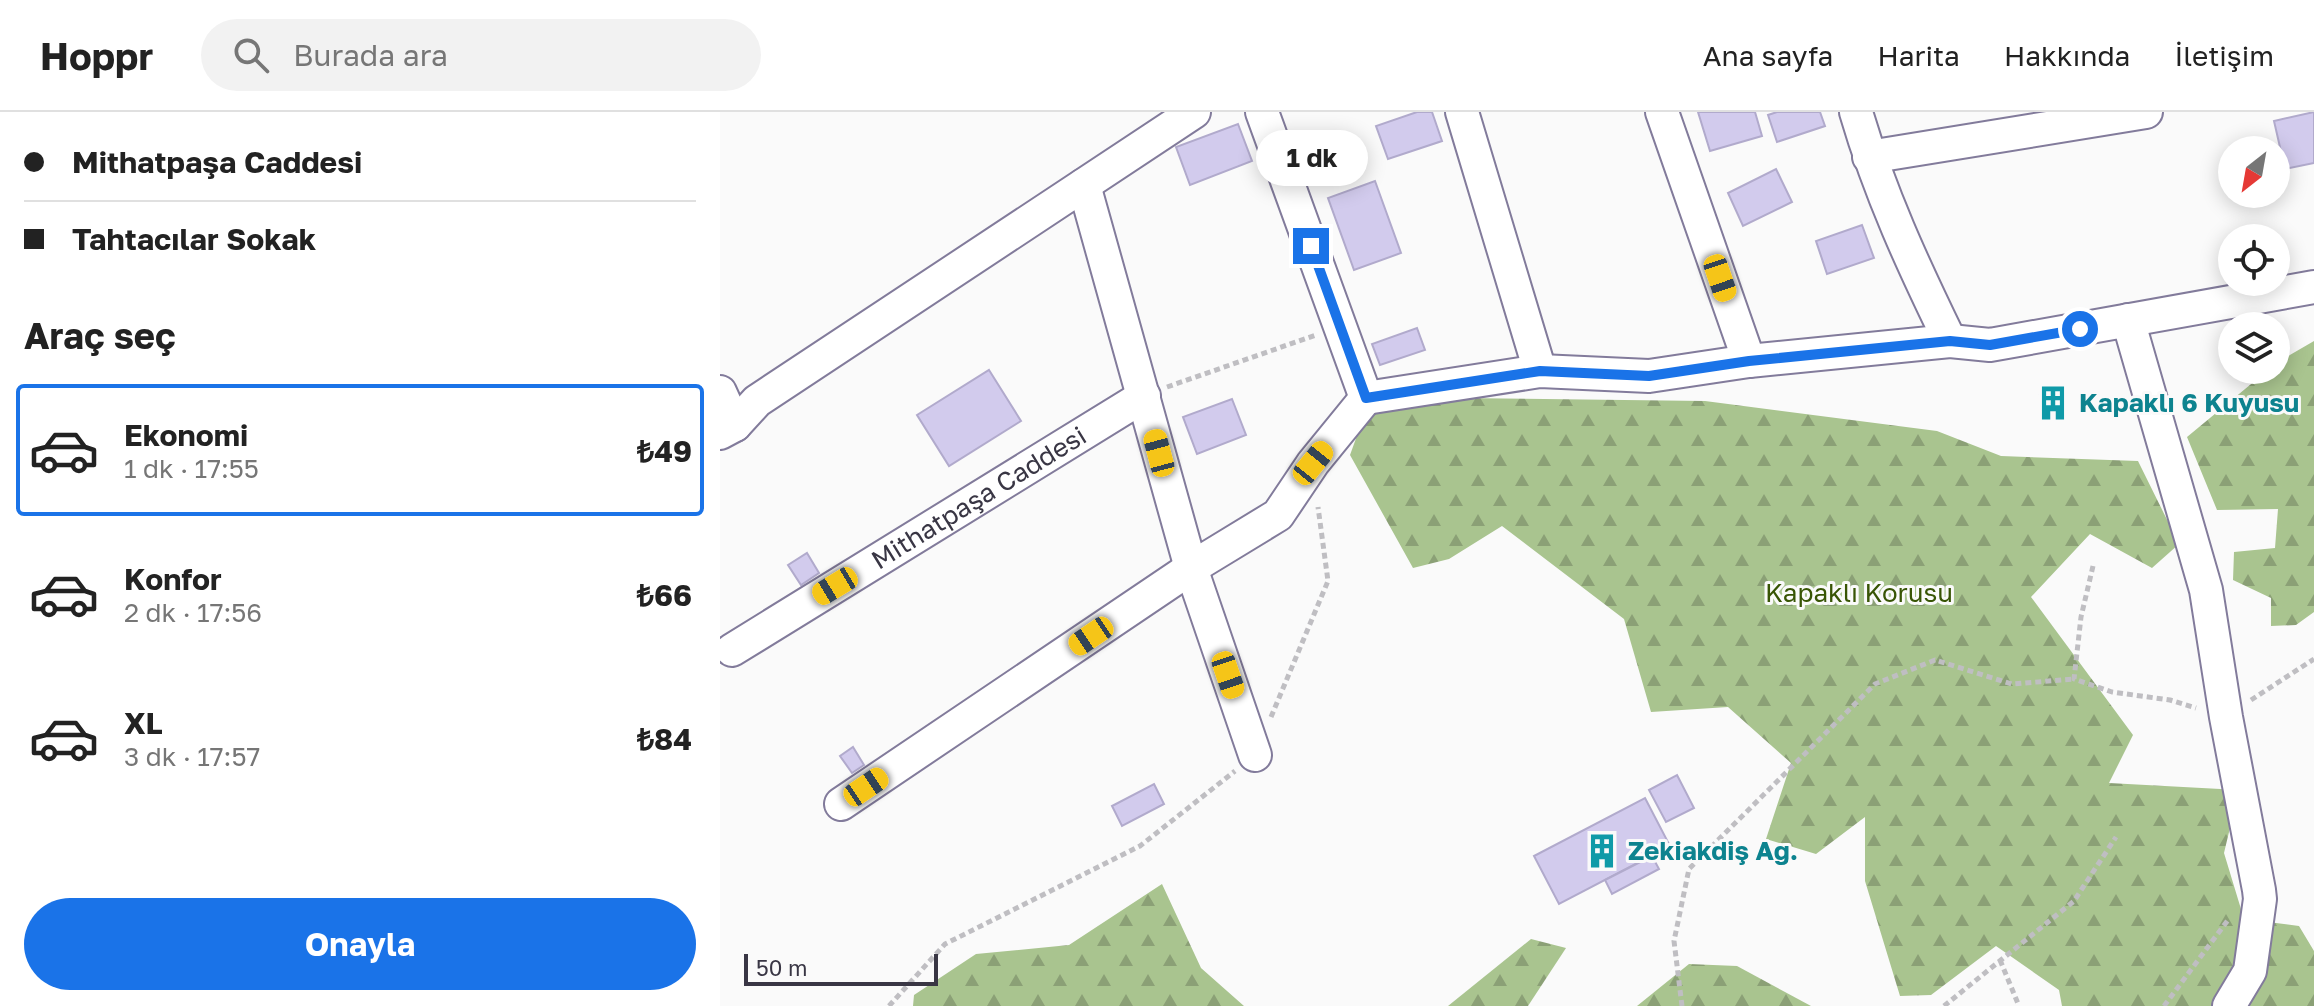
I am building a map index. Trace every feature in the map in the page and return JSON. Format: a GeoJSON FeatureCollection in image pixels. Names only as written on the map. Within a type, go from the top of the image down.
{"type":"FeatureCollection","features":[{"type":"Feature","properties":{"kind":"street"},"geometry":{"type":"LineString","coordinates":[[728,429],[757,401],[1194,112]]}},
{"type":"Feature","properties":{"kind":"street"},"geometry":{"type":"LineString","coordinates":[[1262,112],[1366,398]]}},
{"type":"Feature","properties":{"kind":"street"},"geometry":{"type":"LineString","coordinates":[[1462,112],[1540,371]]}},
{"type":"Feature","properties":{"kind":"street"},"geometry":{"type":"LineString","coordinates":[[1662,112],[1749,361]]}},
{"type":"Feature","properties":{"kind":"street"},"geometry":{"type":"LineString","coordinates":[[1856,112],[1869,157],[1906,251],[1950,341]]}},
{"type":"Feature","properties":{"kind":"street"},"geometry":{"type":"LineString","coordinates":[[1869,157],[2146,112]]}},
{"type":"Feature","properties":{"kind":"street"},"geometry":{"type":"LineString","coordinates":[[1084,185],[1191,568],[1255,755]]}},
{"type":"Feature","properties":{"kind":"street"},"geometry":{"type":"LineString","coordinates":[[841,804],[1191,568],[1278,515],[1313,463],[1366,398],[1540,371],[1649,376],[1749,361],[1950,341],[1990,345],[2314,287]]}},
{"type":"Feature","properties":{"kind":"street"},"geometry":{"type":"LineString","coordinates":[[2128,320],[2206,590],[2260,899],[2250,971],[2229,1006]]}},
{"type":"Feature","properties":{"kind":"street"},"geometry":{"type":"LineString","coordinates":[[720,392],[728,429]]}},
{"type":"Feature","properties":{"kind":"street","name":"Mithatpaşa Caddesi"},"geometry":{"type":"LineString","coordinates":[[732,650],[1144,396]]}},
{"type":"Feature","properties":{"kind":"path"},"geometry":{"type":"LineString","coordinates":[[1144,396],[1340,326]]}},
{"type":"Feature","properties":{"kind":"path"},"geometry":{"type":"LineString","coordinates":[[889,1006],[945,944],[1140,846],[1255,755],[1328,581],[1313,463]]}},
{"type":"Feature","properties":{"kind":"path"},"geometry":{"type":"LineString","coordinates":[[2074,679],[2081,617],[2093,566]]}},
{"type":"Feature","properties":{"kind":"path"},"geometry":{"type":"LineString","coordinates":[[1682,1006],[1674,941],[1689,869],[1875,684],[1935,660],[2012,684],[2074,679],[2112,692],[2170,700],[2226,717],[2314,659]]}},
{"type":"Feature","properties":{"kind":"path"},"geometry":{"type":"LineString","coordinates":[[1944,1006],[2074,901],[2116,837]]}},
{"type":"Feature","properties":{"kind":"path"},"geometry":{"type":"LineString","coordinates":[[2000,960],[2019,1006]]}},
{"type":"Feature","properties":{"kind":"green space"},"geometry":{"type":"Polygon","coordinates":[[[2314,341],[2314,612],[2296,625],[2271,626],[2271,598],[2233,580],[2234,552],[2275,548],[2278,509],[2217,510],[2187,437],[2251,384],[2290,384],[2290,355],[2314,341]]]}},
{"type":"Feature","properties":{"kind":"green space","name":"Kapaklı Korusu"},"geometry":{"type":"Polygon","coordinates":[[[1371,397],[1705,401],[1937,431],[2001,456],[2138,461],[2179,544],[2152,568],[2090,534],[2031,597],[2133,735],[2109,783],[2239,790],[2224,853],[2244,919],[2299,926],[2314,951],[2314,1006],[2062,1006],[2059,990],[1996,946],[1931,995],[1900,996],[1865,881],[1865,817],[1816,854],[1766,839],[1791,763],[1728,707],[1651,712],[1624,619],[1502,526],[1449,559],[1413,568],[1350,455],[1371,397]]]}},
{"type":"Feature","properties":{"kind":"green space"},"geometry":{"type":"Polygon","coordinates":[[[1162,884],[1201,968],[1244,1006],[913,1006],[914,995],[976,954],[1069,945],[1162,884]]]}},
{"type":"Feature","properties":{"kind":"green space"},"geometry":{"type":"Polygon","coordinates":[[[1531,939],[1566,948],[1528,1006],[1448,1006],[1531,939]]]}},
{"type":"Feature","properties":{"kind":"green space"},"geometry":{"type":"Polygon","coordinates":[[[1689,964],[1737,966],[1811,1006],[1637,1006],[1689,964]]]}},
{"type":"Feature","properties":{"kind":"building"},"geometry":{"type":"Polygon","coordinates":[[[1417,112],[1432,112],[1442,141],[1388,159],[1376,126],[1417,112]]]}},
{"type":"Feature","properties":{"kind":"building"},"geometry":{"type":"Polygon","coordinates":[[[1698,112],[1755,112],[1762,136],[1710,151],[1698,112]]]}},
{"type":"Feature","properties":{"kind":"building"},"geometry":{"type":"Polygon","coordinates":[[[1777,112],[1820,112],[1825,126],[1777,142],[1768,115],[1777,112]]]}},
{"type":"Feature","properties":{"kind":"building"},"geometry":{"type":"Polygon","coordinates":[[[2314,112],[2314,163],[2290,168],[2290,136],[2277,136],[2274,121],[2314,112]]]}},
{"type":"Feature","properties":{"kind":"building"},"geometry":{"type":"Polygon","coordinates":[[[1238,124],[1252,161],[1190,185],[1176,147],[1238,124]]]}},
{"type":"Feature","properties":{"kind":"building"},"geometry":{"type":"Polygon","coordinates":[[[1776,169],[1792,202],[1743,226],[1728,193],[1776,169]]]}},
{"type":"Feature","properties":{"kind":"building"},"geometry":{"type":"Polygon","coordinates":[[[1375,181],[1401,253],[1354,270],[1328,198],[1375,181]]]}},
{"type":"Feature","properties":{"kind":"building"},"geometry":{"type":"Polygon","coordinates":[[[1862,225],[1874,258],[1827,274],[1816,241],[1862,225]]]}},
{"type":"Feature","properties":{"kind":"building"},"geometry":{"type":"Polygon","coordinates":[[[1417,328],[1425,350],[1380,365],[1372,344],[1417,328]]]}},
{"type":"Feature","properties":{"kind":"building"},"geometry":{"type":"Polygon","coordinates":[[[989,370],[1021,421],[949,466],[917,415],[989,370]]]}},
{"type":"Feature","properties":{"kind":"building","name":"Kapaklı 6 Kuyusu"},"geometry":{"type":"Polygon","coordinates":[[[2063,392],[2066,410],[2043,413],[2040,395],[2063,392]]]}},
{"type":"Feature","properties":{"kind":"building"},"geometry":{"type":"Polygon","coordinates":[[[1232,399],[1246,435],[1197,454],[1183,417],[1232,399]]]}},
{"type":"Feature","properties":{"kind":"building"},"geometry":{"type":"Polygon","coordinates":[[[807,553],[819,573],[801,585],[788,565],[807,553]]]}},
{"type":"Feature","properties":{"kind":"building"},"geometry":{"type":"Polygon","coordinates":[[[853,747],[864,765],[852,773],[840,756],[853,747]]]}},
{"type":"Feature","properties":{"kind":"building"},"geometry":{"type":"Polygon","coordinates":[[[1677,775],[1694,808],[1666,822],[1649,790],[1677,775]]]}},
{"type":"Feature","properties":{"kind":"building"},"geometry":{"type":"Polygon","coordinates":[[[1154,784],[1164,804],[1122,826],[1112,806],[1154,784]]]}},
{"type":"Feature","properties":{"kind":"building","name":"Zekiakdiş Ağ."},"geometry":{"type":"Polygon","coordinates":[[[1645,798],[1670,846],[1559,904],[1534,856],[1645,798]]]}},
{"type":"Feature","properties":{"kind":"building"},"geometry":{"type":"Polygon","coordinates":[[[1652,856],[1659,869],[1612,894],[1605,880],[1652,856]]]}},
{"type":"Feature","properties":{"kind":"place","name":"Kapaklı 6 Kuyusu"},"geometry":{"type":"Point","coordinates":[2053,403]}},
{"type":"Feature","properties":{"kind":"place","name":"Zekiakdiş Ağ."},"geometry":{"type":"Point","coordinates":[1602,851]}},
{"type":"Feature","properties":{"kind":"route"},"geometry":{"type":"LineString","coordinates":[[1311,246],[1366,398],[1540,371],[1649,376],[1749,361],[1950,341],[1990,345],[2080,329]]}}]}
